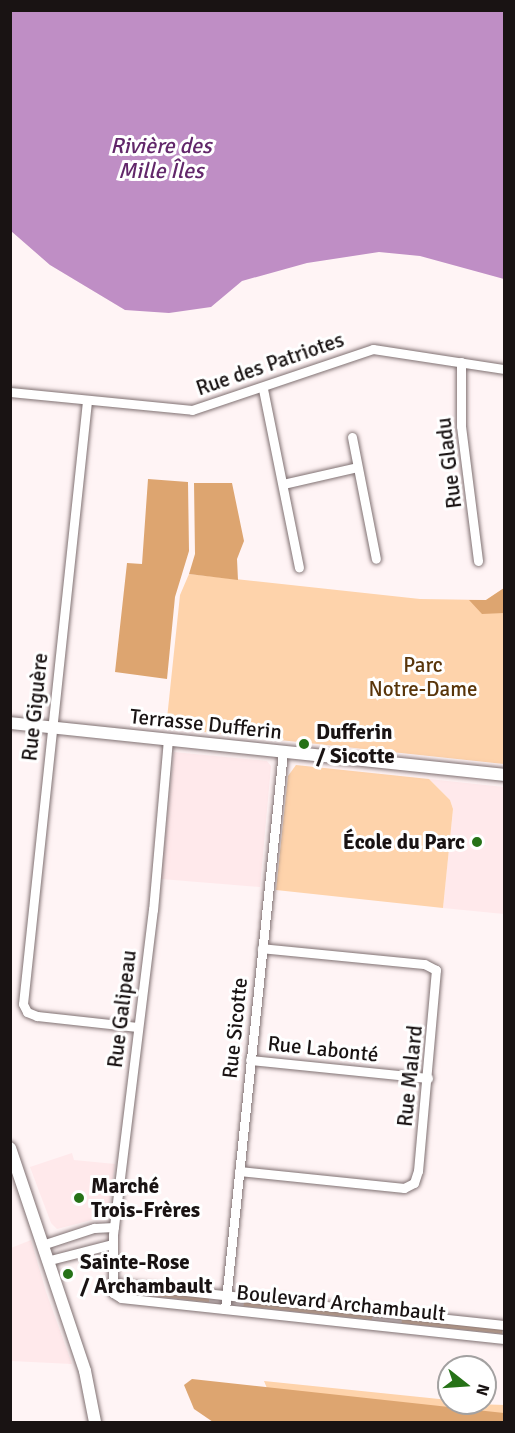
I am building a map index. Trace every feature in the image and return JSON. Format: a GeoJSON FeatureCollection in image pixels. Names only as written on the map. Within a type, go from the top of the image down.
{"type":"FeatureCollection","features":[{"type":"Feature","properties":{"kind":"street","name":"Rue des Patriotes"},"geometry":{"type":"LineString","coordinates":[[10,392],[189,410],[262,388],[372,349],[504,369]]}},
{"type":"Feature","properties":{"kind":"street","name":"Rue Gladu"},"geometry":{"type":"LineString","coordinates":[[461,362],[461,426],[478,561]]}},
{"type":"Feature","properties":{"kind":"street"},"geometry":{"type":"LineString","coordinates":[[262,388],[299,567]]}},
{"type":"Feature","properties":{"kind":"street","name":"Rue Giguère"},"geometry":{"type":"LineString","coordinates":[[87,401],[51,727],[24,1008],[37,1016],[137,1027]]}},
{"type":"Feature","properties":{"kind":"street"},"geometry":{"type":"LineString","coordinates":[[351,437],[376,559]]}},
{"type":"Feature","properties":{"kind":"street"},"geometry":{"type":"LineString","coordinates":[[283,484],[357,467]]}},
{"type":"Feature","properties":{"kind":"street","name":"Terrasse Dufferin"},"geometry":{"type":"LineString","coordinates":[[10,723],[504,776]]}},
{"type":"Feature","properties":{"kind":"street","name":"Rue Galipeau"},"geometry":{"type":"LineString","coordinates":[[111,1283],[112,1244],[154,899],[168,739]]}},
{"type":"Feature","properties":{"kind":"street","name":"Rue Sicotte"},"geometry":{"type":"LineString","coordinates":[[225,1309],[283,752]]}},
{"type":"Feature","properties":{"kind":"street","name":"Rue Malard"},"geometry":{"type":"LineString","coordinates":[[238,1171],[410,1187],[418,1171],[438,982],[434,968],[262,948]]}},
{"type":"Feature","properties":{"kind":"street","name":"Rue Labonté"},"geometry":{"type":"LineString","coordinates":[[250,1059],[428,1078]]}},
{"type":"Feature","properties":{"kind":"street"},"geometry":{"type":"LineString","coordinates":[[10,1148],[45,1244],[88,1381],[95,1422]]}},
{"type":"Feature","properties":{"kind":"street"},"geometry":{"type":"LineString","coordinates":[[45,1244],[94,1228],[114,1227]]}},
{"type":"Feature","properties":{"kind":"street"},"geometry":{"type":"LineString","coordinates":[[50,1260],[112,1244]]}},
{"type":"Feature","properties":{"kind":"street","name":"Boulevard Archambault"},"geometry":{"type":"LineString","coordinates":[[111,1283],[504,1325]]}},
{"type":"Feature","properties":{"kind":"street","name":"Boulevard Archambault"},"geometry":{"type":"LineString","coordinates":[[111,1283],[118,1297],[504,1340]]}},
{"type":"Feature","properties":{"kind":"street"},"geometry":{"type":"LineString","coordinates":[[387,1326],[388,1312]]}},
{"type":"Feature","properties":{"kind":"shaded area"},"geometry":{"type":"Polygon","coordinates":[[[148,479],[188,482],[189,551],[175,597],[167,679],[115,672],[127,563],[142,564],[148,479]]]}},
{"type":"Feature","properties":{"kind":"shaded area"},"geometry":{"type":"Polygon","coordinates":[[[194,483],[232,483],[244,541],[237,559],[238,580],[189,574],[195,554],[194,483]]]}},
{"type":"Feature","properties":{"kind":"shaded area"},"geometry":{"type":"Polygon","coordinates":[[[504,588],[504,613],[482,614],[469,600],[486,600],[504,588]]]}},
{"type":"Feature","properties":{"kind":"shaded area"},"geometry":{"type":"Polygon","coordinates":[[[174,752],[267,761],[271,766],[260,887],[161,879],[174,752]]]}},
{"type":"Feature","properties":{"kind":"shaded area","name":"École du Parc"},"geometry":{"type":"Polygon","coordinates":[[[429,779],[504,787],[504,914],[443,908],[453,809],[450,800],[429,779]]]}},
{"type":"Feature","properties":{"kind":"shaded area"},"geometry":{"type":"Polygon","coordinates":[[[72,1153],[74,1160],[115,1164],[109,1206],[103,1217],[57,1229],[51,1223],[30,1167],[72,1153]]]}},
{"type":"Feature","properties":{"kind":"shaded area"},"geometry":{"type":"Polygon","coordinates":[[[31,1240],[46,1292],[72,1364],[11,1361],[11,1248],[31,1240]]]}},
{"type":"Feature","properties":{"kind":"shaded area"},"geometry":{"type":"Polygon","coordinates":[[[192,1379],[437,1406],[437,1415],[504,1413],[504,1422],[213,1422],[194,1409],[184,1385],[192,1379]]]}},
{"type":"Feature","properties":{"kind":"green space","name":"Parc Notre-Dame"},"geometry":{"type":"Polygon","coordinates":[[[189,574],[420,599],[486,600],[504,588],[504,764],[166,728],[180,595],[189,574]]]}},
{"type":"Feature","properties":{"kind":"green space"},"geometry":{"type":"Polygon","coordinates":[[[296,765],[429,779],[450,800],[453,809],[443,908],[276,890],[288,776],[296,765]]]}},
{"type":"Feature","properties":{"kind":"green space"},"geometry":{"type":"Polygon","coordinates":[[[128,1290],[209,1298],[209,1302],[128,1293],[128,1290]]]}},
{"type":"Feature","properties":{"kind":"green space"},"geometry":{"type":"Polygon","coordinates":[[[244,1302],[372,1315],[372,1319],[244,1306],[244,1302]]]}},
{"type":"Feature","properties":{"kind":"green space"},"geometry":{"type":"Polygon","coordinates":[[[402,1319],[502,1330],[502,1334],[402,1323],[402,1319]]]}},
{"type":"Feature","properties":{"kind":"green space"},"geometry":{"type":"Polygon","coordinates":[[[264,1381],[437,1399],[437,1415],[497,1415],[497,1405],[504,1405],[504,1422],[281,1422],[264,1381]]]}},
{"type":"Feature","properties":{"kind":"water","name":"Rivière des Mille Îles"},"geometry":{"type":"Polygon","coordinates":[[[11,10],[504,11],[504,279],[420,256],[379,252],[307,263],[242,281],[211,307],[169,313],[125,310],[50,265],[11,231],[11,10]]]}},
{"type":"Feature","properties":{"kind":"place","name":"Dufferin / Sicotte"},"geometry":{"type":"Point","coordinates":[304,744]}},
{"type":"Feature","properties":{"kind":"place","name":"École du Parc"},"geometry":{"type":"Point","coordinates":[477,842]}},
{"type":"Feature","properties":{"kind":"place","name":"Marché Trois-Frères"},"geometry":{"type":"Point","coordinates":[79,1198]}},
{"type":"Feature","properties":{"kind":"place","name":"Sainte-Rose / Archambault"},"geometry":{"type":"Point","coordinates":[68,1274]}}]}
